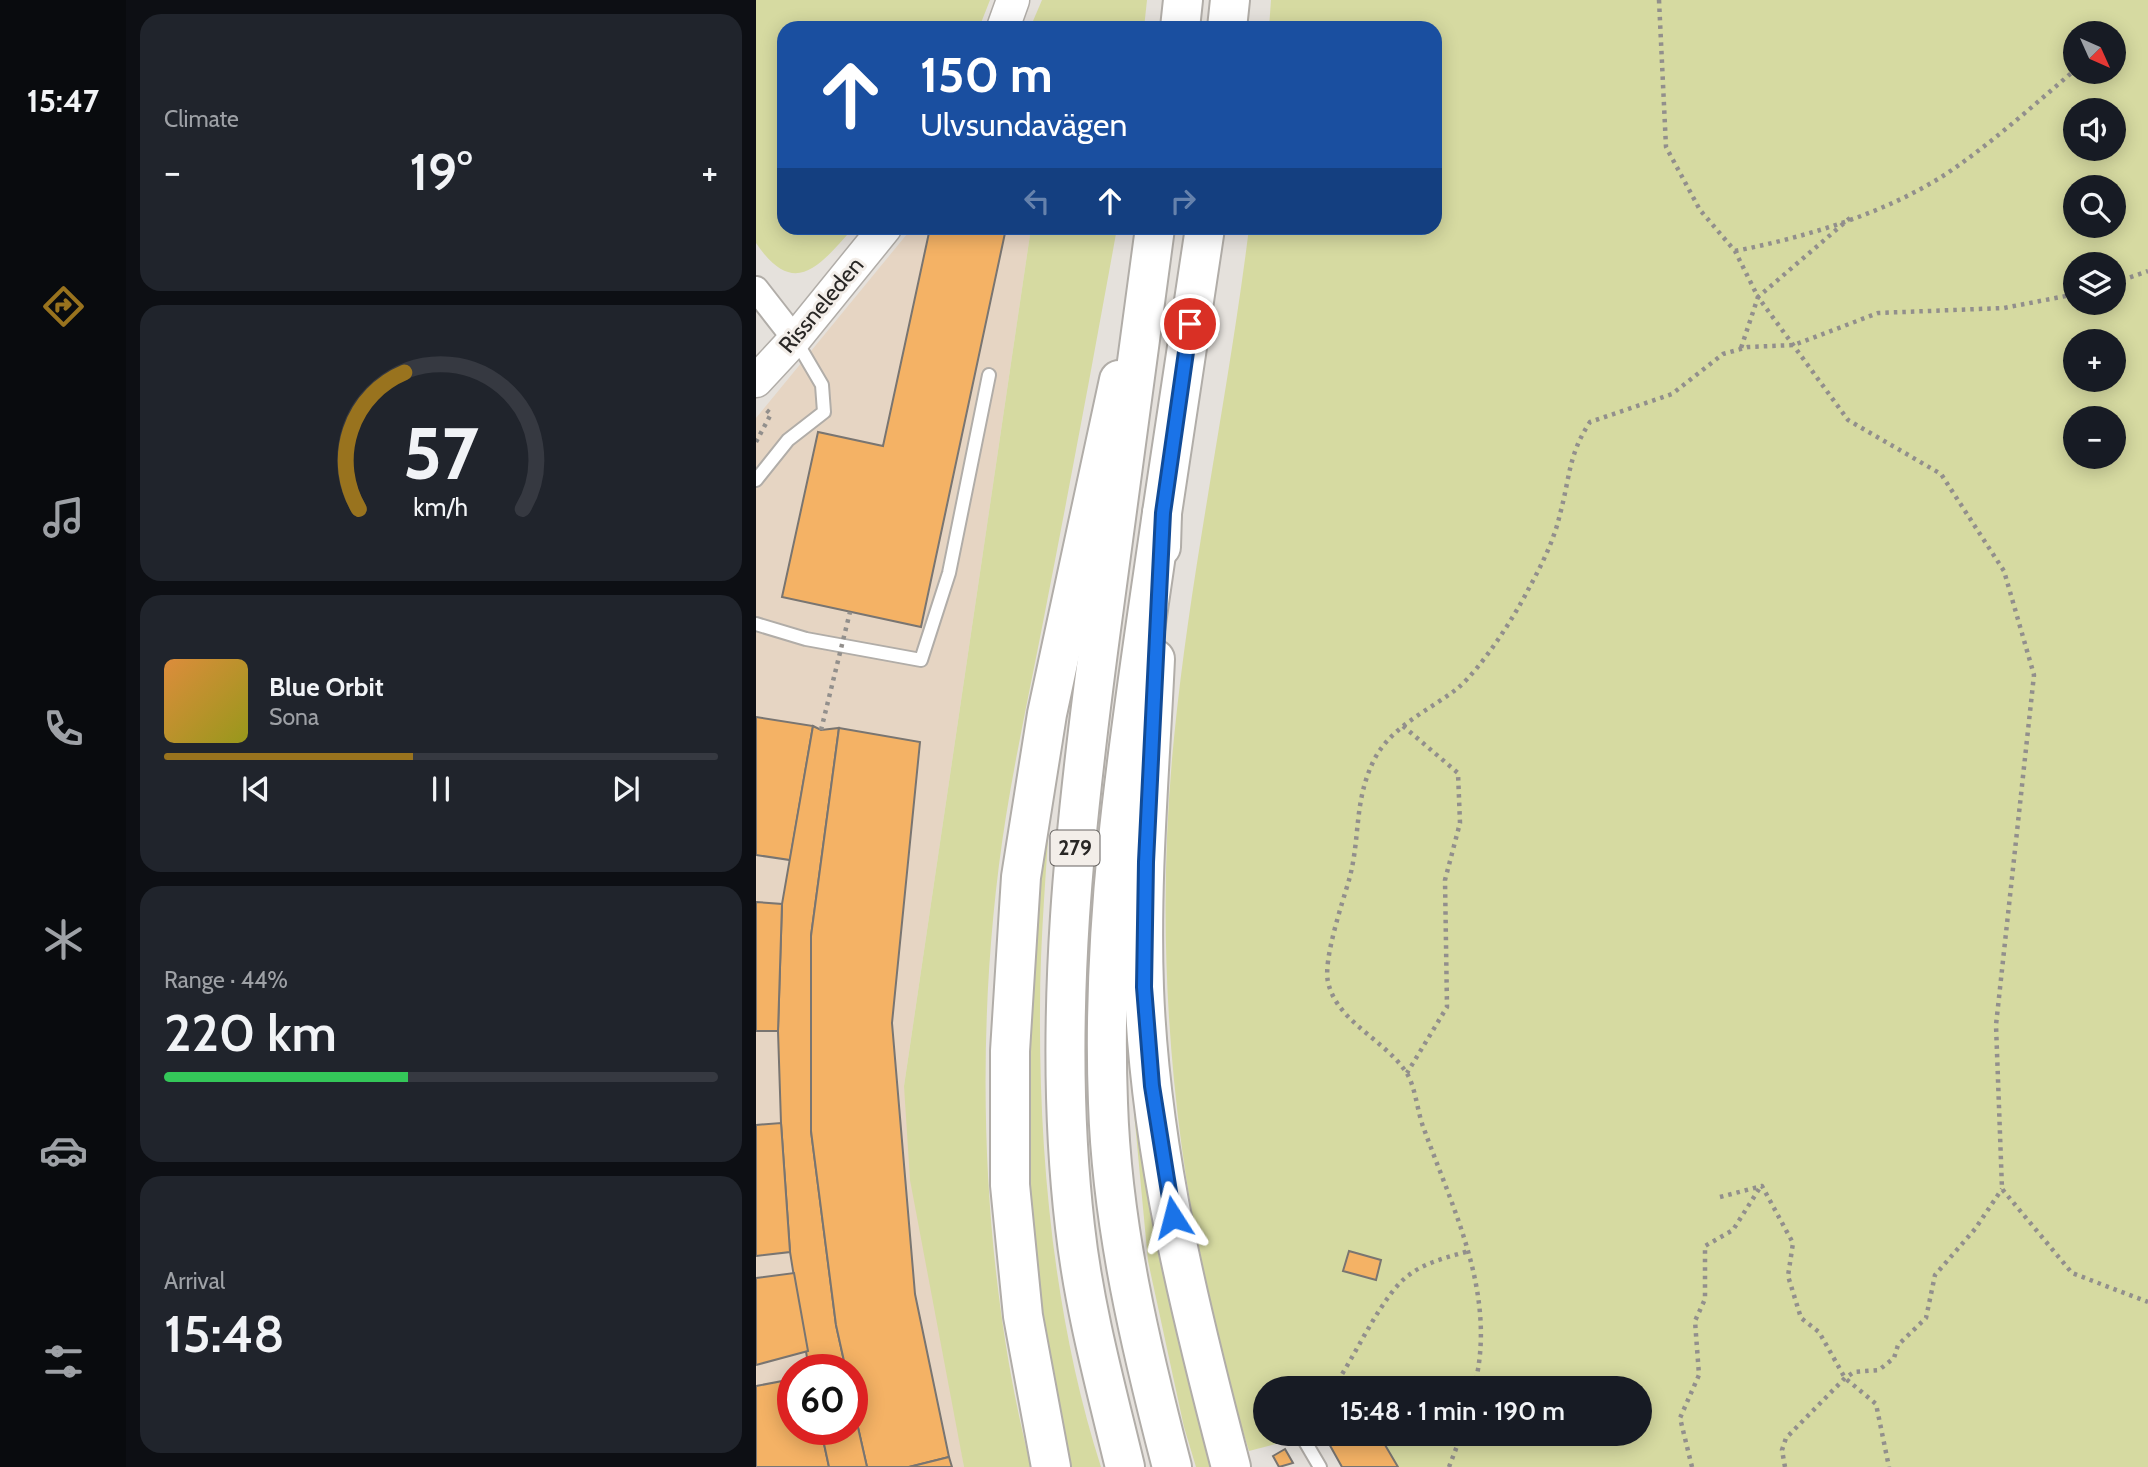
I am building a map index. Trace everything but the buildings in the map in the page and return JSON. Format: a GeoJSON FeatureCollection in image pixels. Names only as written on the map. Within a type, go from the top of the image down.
{"type":"FeatureCollection","features":[{"type":"Feature","properties":{"kind":"main road"},"geometry":{"type":"LineString","coordinates":[[1181,21],[1183,0]]}},
{"type":"Feature","properties":{"kind":"main road"},"geometry":{"type":"LineString","coordinates":[[1228,21],[1230,0]]}},
{"type":"Feature","properties":{"kind":"main road"},"geometry":{"type":"LineString","coordinates":[[1052,1467],[1023,1315],[1010,1185],[1010,1051],[1021,877],[1047,714],[1152,235]]}},
{"type":"Feature","properties":{"kind":"main road","name":"279"},"geometry":{"type":"LineString","coordinates":[[1125,1467],[1096,1348],[1075,1228],[1067,1110],[1065,1000],[1077,820],[1153,235]]}},
{"type":"Feature","properties":{"kind":"main road","name":"279"},"geometry":{"type":"LineString","coordinates":[[1172,1467],[1143,1355],[1121,1242],[1108,1104],[1108,968],[1115,841],[1204,235]]}},
{"type":"Feature","properties":{"kind":"main road"},"geometry":{"type":"LineString","coordinates":[[1163,513],[1146,862],[1145,1000],[1152,1086],[1178,1244],[1201,1354],[1231,1467]]}},
{"type":"Feature","properties":{"kind":"street"},"geometry":{"type":"LineString","coordinates":[[1006,21],[1013,0]]}},
{"type":"Feature","properties":{"kind":"street","name":"Rissneleden"},"geometry":{"type":"LineString","coordinates":[[756,381],[879,235]]}},
{"type":"Feature","properties":{"kind":"street"},"geometry":{"type":"LineString","coordinates":[[756,289],[795,338]]}},
{"type":"Feature","properties":{"kind":"lane"},"geometry":{"type":"LineString","coordinates":[[756,480],[788,440],[824,412],[822,385],[795,338]]}},
{"type":"Feature","properties":{"kind":"lane"},"geometry":{"type":"LineString","coordinates":[[756,624],[806,639],[921,660],[949,573],[989,375]]}},
{"type":"Feature","properties":{"kind":"lane"},"geometry":{"type":"LineString","coordinates":[[1308,1446],[1320,1467]]}},
{"type":"Feature","properties":{"kind":"path"},"geometry":{"type":"LineString","coordinates":[[1658,0],[1667,147],[1700,210],[1735,251],[1758,297],[1848,420],[1941,474],[2004,571],[2034,675],[1996,1025],[2002,1189],[1975,1229],[1935,1275],[1926,1318],[1898,1345],[1894,1358],[1879,1370],[1854,1371],[1845,1377],[1786,1438],[1782,1450],[1785,1467]]}},
{"type":"Feature","properties":{"kind":"path"},"geometry":{"type":"LineString","coordinates":[[1735,251],[1766,245],[1878,209],[1945,174],[2063,79]]}},
{"type":"Feature","properties":{"kind":"path"},"geometry":{"type":"LineString","coordinates":[[1740,349],[1758,297],[1850,218]]}},
{"type":"Feature","properties":{"kind":"path"},"geometry":{"type":"LineString","coordinates":[[2126,279],[2148,271]]}},
{"type":"Feature","properties":{"kind":"path"},"geometry":{"type":"LineString","coordinates":[[1477,1376],[1482,1312],[1469,1251],[1423,1127],[1407,1073],[1334,1002],[1327,979],[1335,928],[1353,864],[1360,795],[1376,756],[1403,726],[1460,686],[1508,625],[1548,550],[1561,513],[1571,456],[1590,422],[1672,394],[1723,354],[1740,349],[1794,345],[1878,313],[2004,308],[2063,296]]}},
{"type":"Feature","properties":{"kind":"path"},"geometry":{"type":"LineString","coordinates":[[756,402],[771,414],[756,442]]}},
{"type":"Feature","properties":{"kind":"path"},"geometry":{"type":"LineString","coordinates":[[821,730],[850,612]]}},
{"type":"Feature","properties":{"kind":"path"},"geometry":{"type":"LineString","coordinates":[[1403,726],[1458,773],[1460,822],[1444,880],[1447,1007],[1407,1073]]}},
{"type":"Feature","properties":{"kind":"path"},"geometry":{"type":"LineString","coordinates":[[1720,1197],[1762,1186]]}},
{"type":"Feature","properties":{"kind":"path"},"geometry":{"type":"LineString","coordinates":[[1762,1186],[1793,1243],[1788,1276],[1801,1318],[1819,1332],[1845,1377],[1876,1404],[1889,1467]]}},
{"type":"Feature","properties":{"kind":"path"},"geometry":{"type":"LineString","coordinates":[[1692,1467],[1680,1418],[1699,1375],[1695,1321],[1705,1299],[1705,1246],[1733,1230],[1762,1186]]}},
{"type":"Feature","properties":{"kind":"path"},"geometry":{"type":"LineString","coordinates":[[2002,1189],[2072,1273],[2148,1302]]}},
{"type":"Feature","properties":{"kind":"path"},"geometry":{"type":"LineString","coordinates":[[1341,1376],[1392,1294],[1407,1276],[1438,1260],[1469,1251]]}},
{"type":"Feature","properties":{"kind":"path"},"geometry":{"type":"LineString","coordinates":[[1449,1467],[1457,1446]]}},
{"type":"Feature","properties":{"kind":"shaded area"},"geometry":{"type":"Polygon","coordinates":[[[906,235],[1030,235],[904,1086],[964,1467],[756,1467],[756,418],[906,235]]]}},
{"type":"Feature","properties":{"kind":"green space"},"geometry":{"type":"Polygon","coordinates":[[[756,0],[990,0],[982,21],[777,21],[777,235],[847,235],[817,265],[794,273],[782,270],[756,243],[756,0]]]}},
{"type":"Feature","properties":{"kind":"green space"},"geometry":{"type":"Polygon","coordinates":[[[1042,0],[1147,0],[1145,21],[1033,21],[1042,0]]]}},
{"type":"Feature","properties":{"kind":"green space"},"geometry":{"type":"Polygon","coordinates":[[[1271,0],[2148,0],[2148,1467],[1398,1467],[1386,1446],[1652,1446],[1652,1376],[1253,1376],[1253,1446],[1268,1446],[1249,1451],[1224,1364],[1188,1188],[1168,1008],[1166,918],[1167,828],[1181,674],[1248,235],[1442,235],[1442,21],[1270,21],[1271,0]]]}},
{"type":"Feature","properties":{"kind":"green space"},"geometry":{"type":"Polygon","coordinates":[[[1030,235],[1116,235],[1010,790],[995,895],[989,977],[987,1143],[992,1226],[1014,1389],[1031,1467],[964,1467],[910,1180],[904,1086],[1030,235]]]}},
{"type":"Feature","properties":{"kind":"green space"},"geometry":{"type":"Polygon","coordinates":[[[1051,792],[1042,928],[1040,1010],[1040,1067],[1047,1183],[1061,1299],[1085,1412],[1101,1467],[1070,1467],[1048,1366],[1027,1219],[1027,991],[1051,792]]]}},
{"type":"Feature","properties":{"kind":"green space"},"geometry":{"type":"Polygon","coordinates":[[[1134,1112],[1170,1292],[1215,1467],[1196,1467],[1184,1427],[1148,1261],[1134,1112]]]}},
{"type":"Feature","properties":{"kind":"route"},"geometry":{"type":"LineString","coordinates":[[1173,1217],[1152,1086],[1144,987],[1146,862],[1163,513],[1190,324]]}}]}
